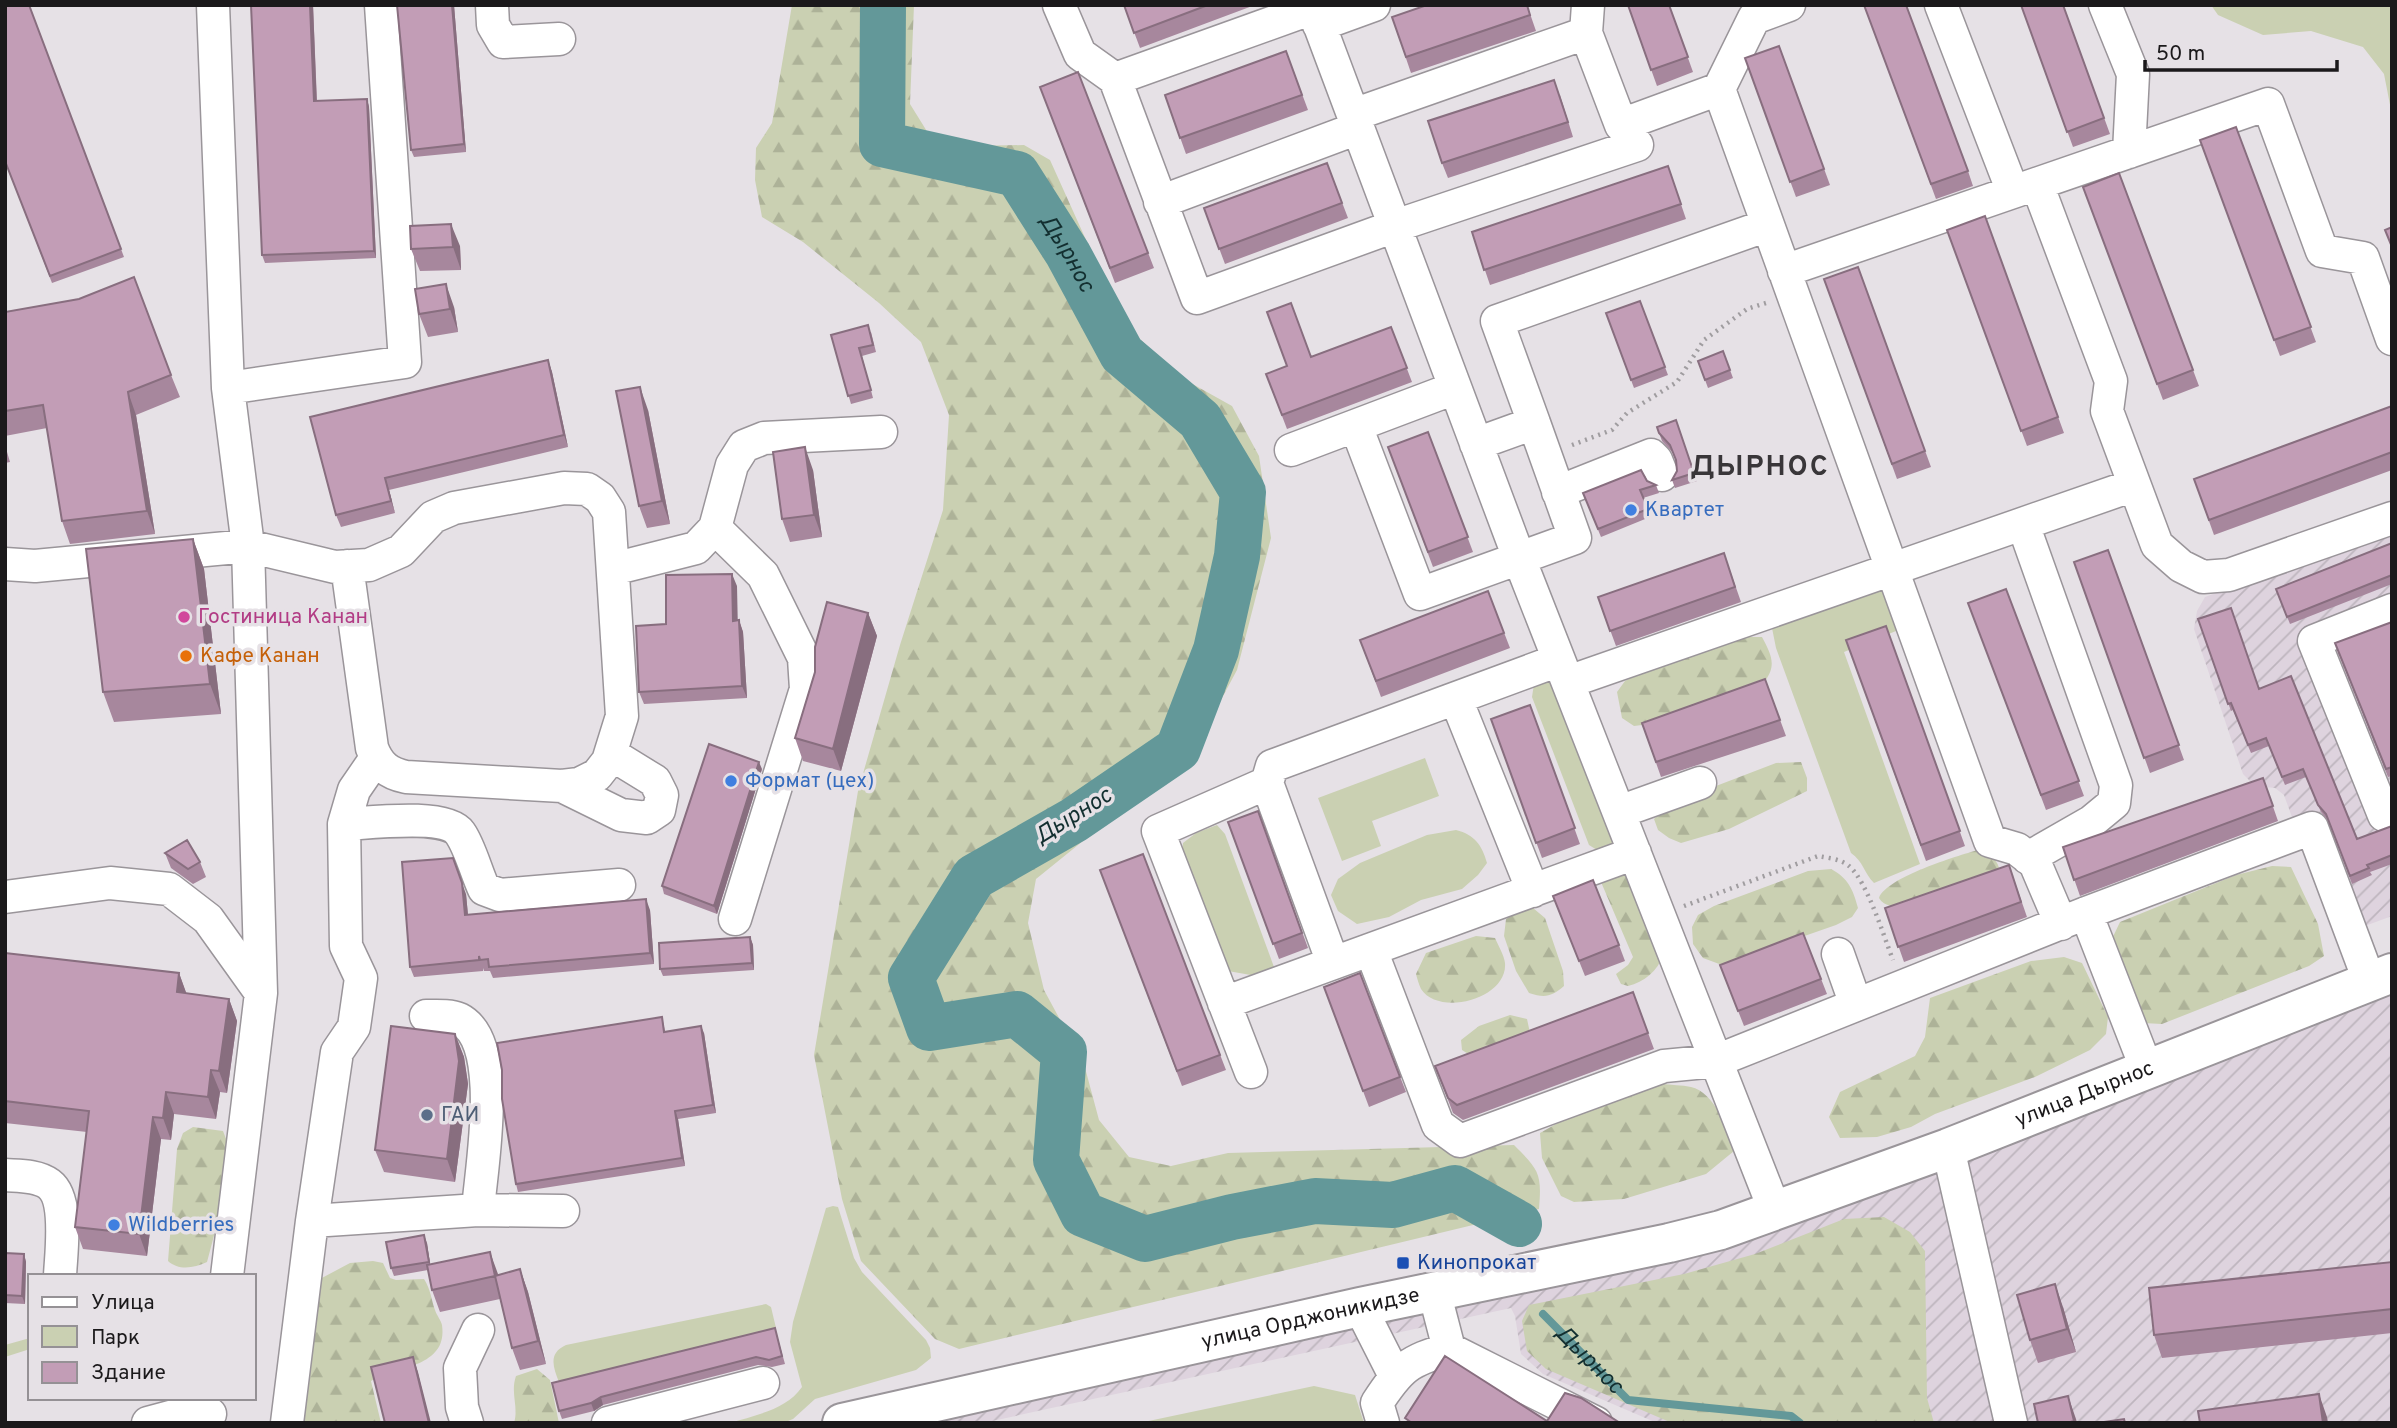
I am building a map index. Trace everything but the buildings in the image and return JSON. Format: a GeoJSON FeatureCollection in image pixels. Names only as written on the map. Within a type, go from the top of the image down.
{"type":"FeatureCollection","features":[{"type":"Feature","properties":{"kind":"main road","name":"улица Дырнос"},"geometry":{"type":"LineString","coordinates":[[1775,1211],[1948,1148],[2381,978]]}},
{"type":"Feature","properties":{"kind":"main road","name":"улица Орджоникидзе"},"geometry":{"type":"LineString","coordinates":[[842,1423],[1360,1307],[1670,1243],[1721,1230],[1775,1211]]}},
{"type":"Feature","properties":{"kind":"street"},"geometry":{"type":"LineString","coordinates":[[213,5],[228,388],[248,545],[261,993],[227,1274]]}},
{"type":"Feature","properties":{"kind":"street"},"geometry":{"type":"LineString","coordinates":[[228,388],[405,362],[381,5]]}},
{"type":"Feature","properties":{"kind":"street"},"geometry":{"type":"LineString","coordinates":[[492,5],[493,24],[503,41],[559,39]]}},
{"type":"Feature","properties":{"kind":"street"},"geometry":{"type":"LineString","coordinates":[[1059,5],[1080,54],[1115,79],[1160,202],[1197,299],[1395,226],[1637,145],[1621,125],[1587,19],[1355,121],[1160,202]]}},
{"type":"Feature","properties":{"kind":"street"},"geometry":{"type":"LineString","coordinates":[[1115,79],[1314,13],[1374,5]]}},
{"type":"Feature","properties":{"kind":"street"},"geometry":{"type":"LineString","coordinates":[[1621,125],[1719,89],[1754,18],[1789,5]]}},
{"type":"Feature","properties":{"kind":"street"},"geometry":{"type":"LineString","coordinates":[[1941,5],[2111,381],[2107,411],[2157,545],[2180,566],[2203,577],[2229,575],[2392,518]]}},
{"type":"Feature","properties":{"kind":"street"},"geometry":{"type":"LineString","coordinates":[[2105,5],[2133,74],[2129,152]]}},
{"type":"Feature","properties":{"kind":"street"},"geometry":{"type":"LineString","coordinates":[[1314,13],[1519,558],[1775,1211]]}},
{"type":"Feature","properties":{"kind":"street"},"geometry":{"type":"LineString","coordinates":[[1719,89],[1990,841],[2017,849],[2035,863],[2073,918],[2147,1070]]}},
{"type":"Feature","properties":{"kind":"street"},"geometry":{"type":"LineString","coordinates":[[1788,282],[2025,188],[2268,104],[2322,251],[2363,258],[2392,339]]}},
{"type":"Feature","properties":{"kind":"street"},"geometry":{"type":"LineString","coordinates":[[1356,426],[1420,594],[1575,538],[1497,321],[1768,225]]}},
{"type":"Feature","properties":{"kind":"street"},"geometry":{"type":"LineString","coordinates":[[1290,450],[1455,388]]}},
{"type":"Feature","properties":{"kind":"street"},"geometry":{"type":"LineString","coordinates":[[1476,444],[1534,423]]}},
{"type":"Feature","properties":{"kind":"street"},"geometry":{"type":"LineString","coordinates":[[613,569],[696,548],[715,528],[732,465],[744,446],[764,438],[881,432]]}},
{"type":"Feature","properties":{"kind":"street"},"geometry":{"type":"LineString","coordinates":[[1558,492],[1651,455],[1662,475]]}},
{"type":"Feature","properties":{"kind":"street"},"geometry":{"type":"LineString","coordinates":[[1333,963],[1266,783],[1272,766],[1456,699],[1564,671],[1892,569],[2134,485]]}},
{"type":"Feature","properties":{"kind":"street"},"geometry":{"type":"LineString","coordinates":[[5,564],[35,566],[248,545],[335,567],[347,566],[369,565],[401,551],[433,517],[454,509],[564,488],[587,489],[600,498],[609,512],[622,716],[611,754],[597,775],[579,784],[562,786],[406,777],[383,768],[372,748],[347,566]]}},
{"type":"Feature","properties":{"kind":"street"},"geometry":{"type":"LineString","coordinates":[[2023,524],[2116,785],[2114,803],[2091,822],[2028,858]]}},
{"type":"Feature","properties":{"kind":"street"},"geometry":{"type":"LineString","coordinates":[[715,528],[763,575],[804,658],[806,689],[735,919]]}},
{"type":"Feature","properties":{"kind":"street"},"geometry":{"type":"LineString","coordinates":[[2392,610],[2314,642],[2384,815],[2392,812]]}},
{"type":"Feature","properties":{"kind":"street"},"geometry":{"type":"LineString","coordinates":[[1456,699],[1532,891]]}},
{"type":"Feature","properties":{"kind":"street"},"geometry":{"type":"LineString","coordinates":[[562,786],[621,816],[647,818],[659,810],[662,795],[655,781],[611,754]]}},
{"type":"Feature","properties":{"kind":"street"},"geometry":{"type":"LineString","coordinates":[[287,1423],[312,1220],[337,1052],[354,1027],[361,978],[346,946],[344,824],[354,790],[376,758]]}},
{"type":"Feature","properties":{"kind":"street"},"geometry":{"type":"LineString","coordinates":[[1251,1072],[1158,831],[1266,783]]}},
{"type":"Feature","properties":{"kind":"street"},"geometry":{"type":"LineString","coordinates":[[1619,812],[1700,783]]}},
{"type":"Feature","properties":{"kind":"street"},"geometry":{"type":"LineString","coordinates":[[344,824],[434,821],[449,824],[460,833],[484,889],[500,895],[619,885]]}},
{"type":"Feature","properties":{"kind":"street"},"geometry":{"type":"LineString","coordinates":[[1371,950],[1438,1125],[1460,1141],[1664,1066],[1716,1061],[2073,918],[2312,828],[2381,978]]}},
{"type":"Feature","properties":{"kind":"street"},"geometry":{"type":"LineString","coordinates":[[1224,1003],[1635,853]]}},
{"type":"Feature","properties":{"kind":"street"},"geometry":{"type":"LineString","coordinates":[[5,897],[110,883],[169,890],[208,919],[261,993]]}},
{"type":"Feature","properties":{"kind":"street"},"geometry":{"type":"LineString","coordinates":[[1838,954],[1856,1005]]}},
{"type":"Feature","properties":{"kind":"street"},"geometry":{"type":"LineString","coordinates":[[426,1016],[459,1019],[479,1039],[488,1087],[478,1210]]}},
{"type":"Feature","properties":{"kind":"street"},"geometry":{"type":"LineString","coordinates":[[1948,1148],[2011,1423]]}},
{"type":"Feature","properties":{"kind":"street"},"geometry":{"type":"LineString","coordinates":[[5,1175],[33,1177],[49,1184],[59,1197],[60,1274]]}},
{"type":"Feature","properties":{"kind":"street"},"geometry":{"type":"LineString","coordinates":[[312,1220],[478,1210],[563,1211]]}},
{"type":"Feature","properties":{"kind":"street"},"geometry":{"type":"LineString","coordinates":[[1434,1292],[1448,1349]]}},
{"type":"Feature","properties":{"kind":"street"},"geometry":{"type":"LineString","coordinates":[[1360,1307],[1395,1376]]}},
{"type":"Feature","properties":{"kind":"street"},"geometry":{"type":"LineString","coordinates":[[467,1423],[462,1407],[460,1368],[478,1330]]}},
{"type":"Feature","properties":{"kind":"street"},"geometry":{"type":"LineString","coordinates":[[1383,1423],[1377,1403],[1395,1376],[1419,1357],[1448,1349],[1596,1423]]}},
{"type":"Feature","properties":{"kind":"street"},"geometry":{"type":"LineString","coordinates":[[608,1423],[763,1383]]}},
{"type":"Feature","properties":{"kind":"street"},"geometry":{"type":"LineString","coordinates":[[148,1423],[189,1412],[210,1412]]}},
{"type":"Feature","properties":{"kind":"path"},"geometry":{"type":"LineString","coordinates":[[1545,456],[1612,430],[1627,414],[1677,382],[1704,340],[1788,282]]}},
{"type":"Feature","properties":{"kind":"path"},"geometry":{"type":"LineString","coordinates":[[1659,915],[1818,856],[1836,859],[1848,864],[1860,878],[1896,968],[1904,978],[1915,982]]}},
{"type":"Feature","properties":{"kind":"shaded area"},"geometry":{"type":"Polygon","coordinates":[[[2392,527],[2392,916],[2335,937],[2284,795],[2275,788],[2255,786],[2243,774],[2194,629],[2197,611],[2205,597],[2392,527]]]}},
{"type":"Feature","properties":{"kind":"shaded area"},"geometry":{"type":"Polygon","coordinates":[[[2392,992],[2392,1423],[1657,1423],[1543,1374],[1521,1354],[1515,1316],[1511,1308],[983,1423],[907,1423],[1615,1269],[2392,992]]]}},
{"type":"Feature","properties":{"kind":"green space"},"geometry":{"type":"Polygon","coordinates":[[[792,5],[914,5],[910,104],[928,133],[971,146],[1024,145],[1050,160],[1124,324],[1180,377],[1232,406],[1259,456],[1271,538],[1237,670],[1193,752],[1036,879],[1028,923],[1044,990],[1084,1064],[1099,1120],[1129,1157],[1171,1166],[1228,1153],[1514,1145],[1537,1173],[1540,1187],[1539,1209],[959,1349],[935,1339],[861,1261],[842,1199],[814,1055],[858,791],[943,510],[949,415],[921,342],[879,303],[803,242],[762,217],[755,180],[756,148],[772,123],[792,5]]]}},
{"type":"Feature","properties":{"kind":"green space"},"geometry":{"type":"Polygon","coordinates":[[[2211,5],[2388,5],[2392,9],[2392,115],[2384,74],[2363,47],[2311,31],[2263,35],[2218,15],[2211,5]]]}},
{"type":"Feature","properties":{"kind":"green space"},"geometry":{"type":"Polygon","coordinates":[[[1885,587],[1900,622],[1896,631],[1844,652],[1920,864],[1874,883],[1851,853],[1776,648],[1772,628],[1776,619],[1885,587]]]}},
{"type":"Feature","properties":{"kind":"green space"},"geometry":{"type":"Polygon","coordinates":[[[1747,637],[1762,637],[1768,649],[1772,665],[1765,681],[1650,724],[1634,726],[1622,718],[1617,692],[1625,681],[1638,674],[1747,637]]]}},
{"type":"Feature","properties":{"kind":"green space"},"geometry":{"type":"Polygon","coordinates":[[[1555,675],[1620,847],[1597,850],[1589,845],[1532,697],[1534,684],[1555,675]]]}},
{"type":"Feature","properties":{"kind":"green space"},"geometry":{"type":"Polygon","coordinates":[[[1425,758],[1439,796],[1372,821],[1381,846],[1342,861],[1318,798],[1425,758]]]}},
{"type":"Feature","properties":{"kind":"green space"},"geometry":{"type":"Polygon","coordinates":[[[1801,762],[1807,778],[1807,791],[1729,829],[1681,843],[1658,830],[1654,819],[1669,804],[1776,763],[1801,762]]]}},
{"type":"Feature","properties":{"kind":"green space"},"geometry":{"type":"Polygon","coordinates":[[[1217,825],[1225,834],[1274,967],[1262,977],[1228,971],[1181,863],[1183,843],[1196,833],[1217,825]]]}},
{"type":"Feature","properties":{"kind":"green space"},"geometry":{"type":"Polygon","coordinates":[[[1456,830],[1477,842],[1487,863],[1462,889],[1421,900],[1389,917],[1357,924],[1338,911],[1331,895],[1338,879],[1360,863],[1427,835],[1456,830]]]}},
{"type":"Feature","properties":{"kind":"green space"},"geometry":{"type":"Polygon","coordinates":[[[1978,850],[1994,859],[2000,874],[1906,908],[1887,905],[1879,898],[1895,882],[1908,875],[1978,850]]]}},
{"type":"Feature","properties":{"kind":"green space"},"geometry":{"type":"Polygon","coordinates":[[[2272,866],[2291,867],[2318,924],[2324,956],[2309,966],[2162,1024],[2143,1023],[2110,943],[2120,922],[2236,875],[2272,866]]]}},
{"type":"Feature","properties":{"kind":"green space"},"geometry":{"type":"Polygon","coordinates":[[[1831,869],[1846,880],[1852,890],[1858,908],[1852,917],[1722,965],[1703,958],[1693,944],[1692,927],[1698,915],[1714,906],[1808,871],[1831,869]]]}},
{"type":"Feature","properties":{"kind":"green space"},"geometry":{"type":"Polygon","coordinates":[[[1628,871],[1663,955],[1650,975],[1628,986],[1621,984],[1616,974],[1628,965],[1633,957],[1601,882],[1628,871]]]}},
{"type":"Feature","properties":{"kind":"green space"},"geometry":{"type":"Polygon","coordinates":[[[1533,908],[1545,918],[1563,971],[1564,986],[1548,996],[1529,993],[1516,971],[1504,936],[1506,919],[1521,910],[1533,908]]]}},
{"type":"Feature","properties":{"kind":"green space"},"geometry":{"type":"Polygon","coordinates":[[[1476,936],[1495,938],[1502,953],[1505,963],[1503,976],[1496,986],[1471,1000],[1456,1003],[1442,1002],[1430,997],[1421,989],[1416,974],[1426,953],[1476,936]]]}},
{"type":"Feature","properties":{"kind":"green space"},"geometry":{"type":"Polygon","coordinates":[[[2064,957],[2082,963],[2108,1017],[2106,1034],[2090,1050],[2035,1077],[1935,1114],[1911,1127],[1877,1137],[1840,1138],[1829,1117],[1840,1092],[1915,1056],[1925,1037],[1930,998],[2031,961],[2064,957]]]}},
{"type":"Feature","properties":{"kind":"green space"},"geometry":{"type":"Polygon","coordinates":[[[1510,1015],[1527,1019],[1530,1033],[1473,1057],[1462,1050],[1461,1040],[1479,1026],[1510,1015]]]}},
{"type":"Feature","properties":{"kind":"green space"},"geometry":{"type":"Polygon","coordinates":[[[1662,1084],[1691,1087],[1707,1096],[1725,1123],[1734,1151],[1706,1174],[1624,1199],[1574,1202],[1561,1196],[1542,1158],[1540,1133],[1572,1115],[1662,1084]]]}},
{"type":"Feature","properties":{"kind":"green space"},"geometry":{"type":"Polygon","coordinates":[[[193,1127],[223,1131],[228,1144],[216,1228],[207,1262],[182,1267],[168,1261],[177,1149],[183,1133],[193,1127]]]}},
{"type":"Feature","properties":{"kind":"green space"},"geometry":{"type":"Polygon","coordinates":[[[838,1207],[854,1258],[862,1272],[926,1340],[931,1358],[916,1370],[815,1399],[793,1419],[783,1423],[730,1423],[779,1406],[802,1387],[790,1342],[793,1322],[826,1208],[838,1207]]]}},
{"type":"Feature","properties":{"kind":"green space"},"geometry":{"type":"Polygon","coordinates":[[[1884,1217],[1910,1232],[1925,1251],[1927,1398],[1934,1423],[1672,1423],[1546,1369],[1527,1351],[1522,1321],[1529,1305],[1684,1274],[1755,1254],[1844,1219],[1884,1217]]]}},
{"type":"Feature","properties":{"kind":"green space"},"geometry":{"type":"Polygon","coordinates":[[[350,1263],[383,1263],[390,1278],[424,1279],[442,1325],[442,1339],[437,1349],[419,1363],[371,1381],[381,1423],[298,1423],[320,1279],[350,1263]]]}},
{"type":"Feature","properties":{"kind":"green space"},"geometry":{"type":"Polygon","coordinates":[[[766,1304],[771,1307],[776,1328],[771,1334],[559,1382],[555,1371],[554,1356],[566,1345],[766,1304]]]}},
{"type":"Feature","properties":{"kind":"green space"},"geometry":{"type":"Polygon","coordinates":[[[28,1339],[28,1350],[5,1357],[5,1345],[28,1339]]]}},
{"type":"Feature","properties":{"kind":"green space"},"geometry":{"type":"Polygon","coordinates":[[[537,1369],[550,1380],[559,1423],[514,1423],[516,1376],[537,1369]]]}},
{"type":"Feature","properties":{"kind":"green space"},"geometry":{"type":"Polygon","coordinates":[[[1314,1386],[1355,1395],[1364,1423],[1139,1423],[1314,1386]]]}},
{"type":"Feature","properties":{"kind":"waterway","name":"Дырнос"},"geometry":{"type":"LineString","coordinates":[[883,5],[882,144],[1017,174],[1068,254],[1122,354],[1200,420],[1243,492],[1237,556],[1216,650],[1178,749],[1074,820],[974,877],[911,978],[929,1028],[1017,1014],[1064,1052],[1056,1160],[1083,1214],[1145,1239],[1232,1217],[1315,1201],[1393,1205],[1455,1188],[1519,1224]]}},
{"type":"Feature","properties":{"kind":"waterway","name":"Дырнос"},"geometry":{"type":"LineString","coordinates":[[1543,1314],[1628,1400],[1791,1416],[1800,1423]]}},
{"type":"Feature","properties":{"kind":"place","name":"Квартет"},"geometry":{"type":"Point","coordinates":[1631,510]}},
{"type":"Feature","properties":{"kind":"place","name":"Гостиница Канан"},"geometry":{"type":"Point","coordinates":[184,617]}},
{"type":"Feature","properties":{"kind":"place","name":"Кафе Канан"},"geometry":{"type":"Point","coordinates":[186,656]}},
{"type":"Feature","properties":{"kind":"place","name":"Формат (цех)"},"geometry":{"type":"Point","coordinates":[731,781]}},
{"type":"Feature","properties":{"kind":"place","name":"ГАИ"},"geometry":{"type":"Point","coordinates":[427,1115]}},
{"type":"Feature","properties":{"kind":"place","name":"Wildberries"},"geometry":{"type":"Point","coordinates":[114,1225]}},
{"type":"Feature","properties":{"kind":"place","name":"Кинопрокат"},"geometry":{"type":"Point","coordinates":[1403,1263]}},
{"type":"Feature","properties":{"kind":"district","name":"ДЫРНОС"},"geometry":{"type":"Point","coordinates":[1760,468]}}]}
